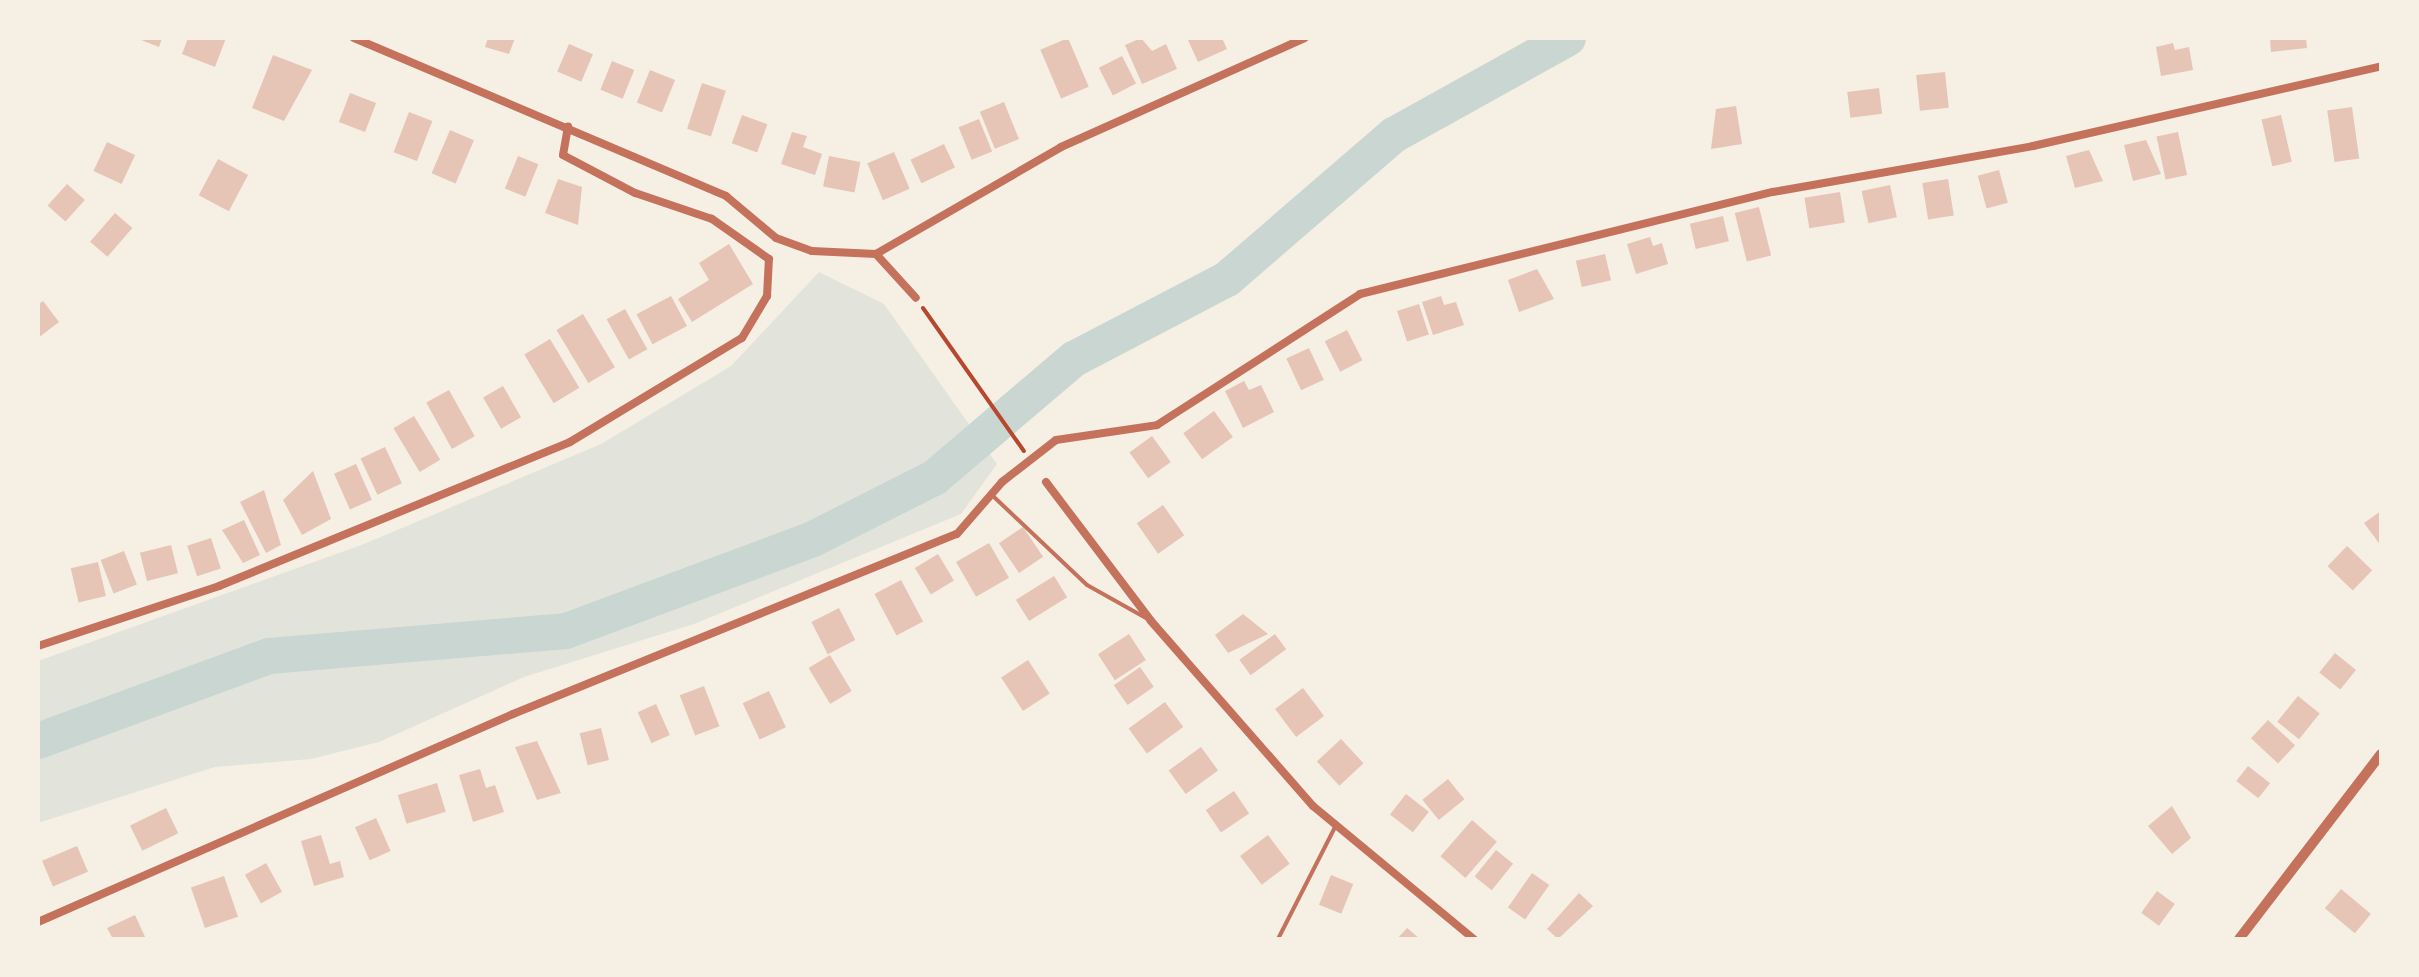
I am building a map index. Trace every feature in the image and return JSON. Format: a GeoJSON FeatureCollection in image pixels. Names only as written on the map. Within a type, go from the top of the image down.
{"type":"FeatureCollection","features":[{"type":"Feature","properties":{"kind":"street"},"geometry":{"type":"LineString","coordinates":[[354,38],[568,126],[726,196],[776,238],[812,251],[876,254],[1061,147],[1305,38]]}},
{"type":"Feature","properties":{"kind":"street"},"geometry":{"type":"LineString","coordinates":[[38,922],[513,714],[878,571],[957,534],[994,497],[1002,482],[1056,440],[1157,425],[1360,294],[1773,192],[2033,146],[2381,66]]}},
{"type":"Feature","properties":{"kind":"street"},"geometry":{"type":"LineString","coordinates":[[38,646],[219,586],[570,442],[742,338],[767,296],[769,259],[712,219],[635,193],[563,155],[568,126]]}},
{"type":"Feature","properties":{"kind":"street"},"geometry":{"type":"LineString","coordinates":[[876,254],[916,298]]}},
{"type":"Feature","properties":{"kind":"street"},"geometry":{"type":"LineString","coordinates":[[1046,482],[1151,621],[1336,825],[1474,939]]}},
{"type":"Feature","properties":{"kind":"street"},"geometry":{"type":"LineString","coordinates":[[2239,939],[2381,754]]}},
{"type":"Feature","properties":{"kind":"lane"},"geometry":{"type":"LineString","coordinates":[[994,497],[1087,585],[1151,621]]}},
{"type":"Feature","properties":{"kind":"lane"},"geometry":{"type":"LineString","coordinates":[[1278,939],[1336,825]]}},
{"type":"Feature","properties":{"kind":"path"},"geometry":{"type":"LineString","coordinates":[[916,298],[1029,458]]}},
{"type":"Feature","properties":{"kind":"shaded area"},"geometry":{"type":"Polygon","coordinates":[[[819,272],[884,304],[997,464],[961,514],[694,624],[524,677],[379,742],[311,759],[215,767],[38,823],[38,661],[364,544],[601,444],[731,366],[819,272]]]}},
{"type":"Feature","properties":{"kind":"building"},"geometry":{"type":"Polygon","coordinates":[[[136,38],[162,38],[159,47],[136,38]]]}},
{"type":"Feature","properties":{"kind":"building"},"geometry":{"type":"Polygon","coordinates":[[[188,38],[226,38],[215,67],[182,54],[188,38]]]}},
{"type":"Feature","properties":{"kind":"building"},"geometry":{"type":"Polygon","coordinates":[[[488,38],[515,38],[509,54],[485,47],[488,38]]]}},
{"type":"Feature","properties":{"kind":"building"},"geometry":{"type":"Polygon","coordinates":[[[1068,38],[1089,87],[1061,99],[1040,50],[1068,38]]]}},
{"type":"Feature","properties":{"kind":"building"},"geometry":{"type":"Polygon","coordinates":[[[1141,38],[1152,51],[1166,44],[1177,69],[1142,84],[1125,45],[1141,38]]]}},
{"type":"Feature","properties":{"kind":"building"},"geometry":{"type":"Polygon","coordinates":[[[1187,38],[1222,38],[1227,49],[1198,62],[1187,38]]]}},
{"type":"Feature","properties":{"kind":"building"},"geometry":{"type":"Polygon","coordinates":[[[2270,38],[2306,38],[2307,48],[2271,52],[2270,38]]]}},
{"type":"Feature","properties":{"kind":"building"},"geometry":{"type":"Polygon","coordinates":[[[2173,43],[2175,50],[2189,47],[2193,70],[2161,76],[2156,47],[2173,43]]]}},
{"type":"Feature","properties":{"kind":"building"},"geometry":{"type":"Polygon","coordinates":[[[569,44],[593,54],[581,82],[557,72],[569,44]]]}},
{"type":"Feature","properties":{"kind":"building"},"geometry":{"type":"Polygon","coordinates":[[[273,55],[312,70],[284,121],[252,108],[273,55]]]}},
{"type":"Feature","properties":{"kind":"building"},"geometry":{"type":"Polygon","coordinates":[[[1122,56],[1136,84],[1113,95],[1099,68],[1122,56]]]}},
{"type":"Feature","properties":{"kind":"building"},"geometry":{"type":"Polygon","coordinates":[[[612,61],[634,70],[623,99],[600,90],[612,61]]]}},
{"type":"Feature","properties":{"kind":"building"},"geometry":{"type":"Polygon","coordinates":[[[650,70],[675,80],[662,113],[637,102],[650,70]]]}},
{"type":"Feature","properties":{"kind":"building"},"geometry":{"type":"Polygon","coordinates":[[[1945,72],[1949,108],[1920,111],[1916,75],[1945,72]]]}},
{"type":"Feature","properties":{"kind":"building"},"geometry":{"type":"Polygon","coordinates":[[[702,83],[726,91],[711,136],[687,129],[702,83]]]}},
{"type":"Feature","properties":{"kind":"building"},"geometry":{"type":"Polygon","coordinates":[[[1879,88],[1882,114],[1850,118],[1847,92],[1879,88]]]}},
{"type":"Feature","properties":{"kind":"building"},"geometry":{"type":"Polygon","coordinates":[[[350,93],[376,103],[365,132],[339,122],[350,93]]]}},
{"type":"Feature","properties":{"kind":"building"},"geometry":{"type":"Polygon","coordinates":[[[1004,102],[1019,139],[995,149],[980,112],[1004,102]]]}},
{"type":"Feature","properties":{"kind":"building"},"geometry":{"type":"Polygon","coordinates":[[[1736,106],[1742,144],[1711,149],[1716,109],[1736,106]]]}},
{"type":"Feature","properties":{"kind":"building"},"geometry":{"type":"Polygon","coordinates":[[[2352,107],[2359,158],[2334,162],[2327,110],[2352,107]]]}},
{"type":"Feature","properties":{"kind":"building"},"geometry":{"type":"Polygon","coordinates":[[[409,112],[432,121],[417,161],[394,152],[409,112]]]}},
{"type":"Feature","properties":{"kind":"building"},"geometry":{"type":"Polygon","coordinates":[[[742,115],[767,124],[757,152],[732,143],[742,115]]]}},
{"type":"Feature","properties":{"kind":"building"},"geometry":{"type":"Polygon","coordinates":[[[2281,115],[2292,162],[2272,166],[2262,119],[2281,115]]]}},
{"type":"Feature","properties":{"kind":"building"},"geometry":{"type":"Polygon","coordinates":[[[979,119],[992,151],[972,160],[959,127],[979,119]]]}},
{"type":"Feature","properties":{"kind":"building"},"geometry":{"type":"Polygon","coordinates":[[[450,130],[474,140],[456,183],[432,173],[450,130]]]}},
{"type":"Feature","properties":{"kind":"building"},"geometry":{"type":"Polygon","coordinates":[[[792,132],[807,136],[803,147],[822,154],[815,175],[781,164],[792,132]]]}},
{"type":"Feature","properties":{"kind":"building"},"geometry":{"type":"Polygon","coordinates":[[[2178,132],[2187,175],[2166,180],[2156,137],[2178,132]]]}},
{"type":"Feature","properties":{"kind":"building"},"geometry":{"type":"Polygon","coordinates":[[[2146,140],[2161,174],[2133,181],[2124,145],[2146,140]]]}},
{"type":"Feature","properties":{"kind":"building"},"geometry":{"type":"Polygon","coordinates":[[[107,142],[135,155],[122,184],[93,171],[107,142]]]}},
{"type":"Feature","properties":{"kind":"building"},"geometry":{"type":"Polygon","coordinates":[[[944,144],[955,168],[921,183],[910,160],[944,144]]]}},
{"type":"Feature","properties":{"kind":"building"},"geometry":{"type":"Polygon","coordinates":[[[2089,150],[2103,181],[2075,188],[2066,156],[2089,150]]]}},
{"type":"Feature","properties":{"kind":"building"},"geometry":{"type":"Polygon","coordinates":[[[894,152],[910,189],[883,200],[867,163],[894,152]]]}},
{"type":"Feature","properties":{"kind":"building"},"geometry":{"type":"Polygon","coordinates":[[[518,156],[538,164],[525,197],[505,188],[518,156]]]}},
{"type":"Feature","properties":{"kind":"building"},"geometry":{"type":"Polygon","coordinates":[[[829,156],[860,162],[854,193],[823,186],[829,156]]]}},
{"type":"Feature","properties":{"kind":"building"},"geometry":{"type":"Polygon","coordinates":[[[218,159],[248,175],[229,211],[199,195],[218,159]]]}},
{"type":"Feature","properties":{"kind":"building"},"geometry":{"type":"Polygon","coordinates":[[[1999,170],[2008,203],[1987,209],[1978,176],[1999,170]]]}},
{"type":"Feature","properties":{"kind":"building"},"geometry":{"type":"Polygon","coordinates":[[[558,179],[582,187],[578,225],[545,213],[558,179]]]}},
{"type":"Feature","properties":{"kind":"building"},"geometry":{"type":"Polygon","coordinates":[[[1948,179],[1954,216],[1928,220],[1922,183],[1948,179]]]}},
{"type":"Feature","properties":{"kind":"building"},"geometry":{"type":"Polygon","coordinates":[[[67,184],[85,200],[65,222],[48,206],[67,184]]]}},
{"type":"Feature","properties":{"kind":"building"},"geometry":{"type":"Polygon","coordinates":[[[1890,185],[1897,217],[1868,223],[1862,191],[1890,185]]]}},
{"type":"Feature","properties":{"kind":"building"},"geometry":{"type":"Polygon","coordinates":[[[1840,192],[1845,223],[1809,228],[1804,198],[1840,192]]]}},
{"type":"Feature","properties":{"kind":"building"},"geometry":{"type":"Polygon","coordinates":[[[1759,207],[1771,256],[1747,262],[1735,213],[1759,207]]]}},
{"type":"Feature","properties":{"kind":"building"},"geometry":{"type":"Polygon","coordinates":[[[115,213],[132,228],[107,257],[90,242],[115,213]]]}},
{"type":"Feature","properties":{"kind":"building"},"geometry":{"type":"Polygon","coordinates":[[[1723,216],[1729,241],[1696,249],[1690,224],[1723,216]]]}},
{"type":"Feature","properties":{"kind":"building"},"geometry":{"type":"Polygon","coordinates":[[[1650,237],[1653,246],[1662,243],[1668,264],[1636,274],[1627,244],[1650,237]]]}},
{"type":"Feature","properties":{"kind":"building"},"geometry":{"type":"Polygon","coordinates":[[[729,244],[753,284],[692,322],[678,299],[709,280],[699,263],[729,244]]]}},
{"type":"Feature","properties":{"kind":"building"},"geometry":{"type":"Polygon","coordinates":[[[1605,254],[1611,280],[1582,287],[1576,261],[1605,254]]]}},
{"type":"Feature","properties":{"kind":"building"},"geometry":{"type":"Polygon","coordinates":[[[1537,269],[1554,299],[1519,312],[1508,280],[1537,269]]]}},
{"type":"Feature","properties":{"kind":"building"},"geometry":{"type":"Polygon","coordinates":[[[671,296],[687,326],[653,344],[637,314],[671,296]]]}},
{"type":"Feature","properties":{"kind":"building"},"geometry":{"type":"Polygon","coordinates":[[[1441,296],[1444,305],[1456,302],[1464,325],[1433,335],[1422,302],[1441,296]]]}},
{"type":"Feature","properties":{"kind":"building"},"geometry":{"type":"Polygon","coordinates":[[[43,301],[59,322],[38,338],[38,305],[43,301]]]}},
{"type":"Feature","properties":{"kind":"building"},"geometry":{"type":"Polygon","coordinates":[[[1419,304],[1429,334],[1407,342],[1397,311],[1419,304]]]}},
{"type":"Feature","properties":{"kind":"building"},"geometry":{"type":"Polygon","coordinates":[[[625,309],[647,349],[629,359],[607,319],[625,309]]]}},
{"type":"Feature","properties":{"kind":"building"},"geometry":{"type":"Polygon","coordinates":[[[583,314],[615,367],[588,383],[556,330],[583,314]]]}},
{"type":"Feature","properties":{"kind":"building"},"geometry":{"type":"Polygon","coordinates":[[[1347,330],[1362,360],[1340,372],[1325,341],[1347,330]]]}},
{"type":"Feature","properties":{"kind":"building"},"geometry":{"type":"Polygon","coordinates":[[[550,339],[579,388],[554,403],[524,354],[550,339]]]}},
{"type":"Feature","properties":{"kind":"building"},"geometry":{"type":"Polygon","coordinates":[[[1309,348],[1324,380],[1301,390],[1286,359],[1309,348]]]}},
{"type":"Feature","properties":{"kind":"building"},"geometry":{"type":"Polygon","coordinates":[[[1244,381],[1249,390],[1261,385],[1274,412],[1243,428],[1225,391],[1244,381]]]}},
{"type":"Feature","properties":{"kind":"building"},"geometry":{"type":"Polygon","coordinates":[[[503,386],[521,417],[501,429],[483,398],[503,386]]]}},
{"type":"Feature","properties":{"kind":"building"},"geometry":{"type":"Polygon","coordinates":[[[449,390],[475,436],[452,449],[426,403],[449,390]]]}},
{"type":"Feature","properties":{"kind":"building"},"geometry":{"type":"Polygon","coordinates":[[[1214,411],[1233,437],[1202,459],[1183,433],[1214,411]]]}},
{"type":"Feature","properties":{"kind":"building"},"geometry":{"type":"Polygon","coordinates":[[[414,416],[440,460],[420,472],[393,428],[414,416]]]}},
{"type":"Feature","properties":{"kind":"building"},"geometry":{"type":"Polygon","coordinates":[[[1152,436],[1171,462],[1148,478],[1129,452],[1152,436]]]}},
{"type":"Feature","properties":{"kind":"building"},"geometry":{"type":"Polygon","coordinates":[[[385,447],[402,483],[377,495],[361,458],[385,447]]]}},
{"type":"Feature","properties":{"kind":"building"},"geometry":{"type":"Polygon","coordinates":[[[356,464],[372,500],[350,509],[334,474],[356,464]]]}},
{"type":"Feature","properties":{"kind":"building"},"geometry":{"type":"Polygon","coordinates":[[[313,471],[331,519],[302,535],[283,500],[313,471]]]}},
{"type":"Feature","properties":{"kind":"building"},"geometry":{"type":"Polygon","coordinates":[[[264,490],[281,545],[266,553],[240,502],[264,490]]]}},
{"type":"Feature","properties":{"kind":"building"},"geometry":{"type":"Polygon","coordinates":[[[1163,505],[1184,535],[1158,554],[1137,523],[1163,505]]]}},
{"type":"Feature","properties":{"kind":"building"},"geometry":{"type":"Polygon","coordinates":[[[2381,511],[2381,546],[2364,523],[2381,511]]]}},
{"type":"Feature","properties":{"kind":"building"},"geometry":{"type":"Polygon","coordinates":[[[244,520],[260,555],[243,563],[222,530],[244,520]]]}},
{"type":"Feature","properties":{"kind":"building"},"geometry":{"type":"Polygon","coordinates":[[[1023,527],[1043,557],[1019,573],[999,543],[1023,527]]]}},
{"type":"Feature","properties":{"kind":"building"},"geometry":{"type":"Polygon","coordinates":[[[211,538],[221,568],[197,576],[187,546],[211,538]]]}},
{"type":"Feature","properties":{"kind":"building"},"geometry":{"type":"Polygon","coordinates":[[[989,543],[1009,578],[976,597],[956,562],[989,543]]]}},
{"type":"Feature","properties":{"kind":"building"},"geometry":{"type":"Polygon","coordinates":[[[171,545],[178,573],[147,581],[140,553],[171,545]]]}},
{"type":"Feature","properties":{"kind":"building"},"geometry":{"type":"Polygon","coordinates":[[[2347,546],[2372,570],[2353,590],[2328,566],[2347,546]]]}},
{"type":"Feature","properties":{"kind":"building"},"geometry":{"type":"Polygon","coordinates":[[[124,551],[137,585],[114,594],[101,560],[124,551]]]}},
{"type":"Feature","properties":{"kind":"building"},"geometry":{"type":"Polygon","coordinates":[[[938,554],[954,581],[931,594],[915,568],[938,554]]]}},
{"type":"Feature","properties":{"kind":"building"},"geometry":{"type":"Polygon","coordinates":[[[98,562],[106,596],[79,602],[71,568],[98,562]]]}},
{"type":"Feature","properties":{"kind":"building"},"geometry":{"type":"Polygon","coordinates":[[[1054,576],[1067,597],[1029,621],[1016,600],[1054,576]]]}},
{"type":"Feature","properties":{"kind":"building"},"geometry":{"type":"Polygon","coordinates":[[[901,580],[923,621],[897,636],[875,594],[901,580]]]}},
{"type":"Feature","properties":{"kind":"building"},"geometry":{"type":"Polygon","coordinates":[[[839,608],[855,640],[828,654],[811,622],[839,608]]]}},
{"type":"Feature","properties":{"kind":"building"},"geometry":{"type":"Polygon","coordinates":[[[1243,614],[1268,634],[1228,653],[1215,635],[1243,614]]]}},
{"type":"Feature","properties":{"kind":"building"},"geometry":{"type":"Polygon","coordinates":[[[1129,634],[1146,660],[1115,680],[1098,654],[1129,634]]]}},
{"type":"Feature","properties":{"kind":"building"},"geometry":{"type":"Polygon","coordinates":[[[1275,634],[1286,649],[1251,675],[1239,660],[1275,634]]]}},
{"type":"Feature","properties":{"kind":"building"},"geometry":{"type":"Polygon","coordinates":[[[2335,653],[2356,670],[2340,689],[2319,672],[2335,653]]]}},
{"type":"Feature","properties":{"kind":"building"},"geometry":{"type":"Polygon","coordinates":[[[830,655],[852,691],[830,704],[809,668],[830,655]]]}},
{"type":"Feature","properties":{"kind":"building"},"geometry":{"type":"Polygon","coordinates":[[[1028,660],[1050,694],[1023,711],[1001,677],[1028,660]]]}},
{"type":"Feature","properties":{"kind":"building"},"geometry":{"type":"Polygon","coordinates":[[[1140,667],[1154,687],[1128,705],[1114,685],[1140,667]]]}},
{"type":"Feature","properties":{"kind":"building"},"geometry":{"type":"Polygon","coordinates":[[[704,686],[719,726],[695,735],[680,695],[704,686]]]}},
{"type":"Feature","properties":{"kind":"building"},"geometry":{"type":"Polygon","coordinates":[[[1303,688],[1324,716],[1296,737],[1275,709],[1303,688]]]}},
{"type":"Feature","properties":{"kind":"building"},"geometry":{"type":"Polygon","coordinates":[[[769,691],[786,727],[760,740],[743,703],[769,691]]]}},
{"type":"Feature","properties":{"kind":"building"},"geometry":{"type":"Polygon","coordinates":[[[2298,696],[2320,714],[2299,739],[2277,722],[2298,696]]]}},
{"type":"Feature","properties":{"kind":"building"},"geometry":{"type":"Polygon","coordinates":[[[1165,702],[1183,727],[1147,754],[1129,728],[1165,702]]]}},
{"type":"Feature","properties":{"kind":"building"},"geometry":{"type":"Polygon","coordinates":[[[656,704],[670,735],[652,743],[638,712],[656,704]]]}},
{"type":"Feature","properties":{"kind":"building"},"geometry":{"type":"Polygon","coordinates":[[[2268,720],[2295,745],[2278,764],[2251,738],[2268,720]]]}},
{"type":"Feature","properties":{"kind":"building"},"geometry":{"type":"Polygon","coordinates":[[[601,728],[609,760],[588,765],[580,733],[601,728]]]}},
{"type":"Feature","properties":{"kind":"building"},"geometry":{"type":"Polygon","coordinates":[[[1341,739],[1364,763],[1339,786],[1317,762],[1341,739]]]}},
{"type":"Feature","properties":{"kind":"building"},"geometry":{"type":"Polygon","coordinates":[[[537,741],[561,793],[537,800],[515,747],[537,741]]]}},
{"type":"Feature","properties":{"kind":"building"},"geometry":{"type":"Polygon","coordinates":[[[1201,747],[1218,770],[1186,794],[1169,771],[1201,747]]]}},
{"type":"Feature","properties":{"kind":"building"},"geometry":{"type":"Polygon","coordinates":[[[2248,766],[2270,783],[2258,798],[2236,781],[2248,766]]]}},
{"type":"Feature","properties":{"kind":"building"},"geometry":{"type":"Polygon","coordinates":[[[480,769],[486,788],[495,785],[504,812],[473,822],[459,775],[480,769]]]}},
{"type":"Feature","properties":{"kind":"building"},"geometry":{"type":"Polygon","coordinates":[[[1448,779],[1464,799],[1439,820],[1422,800],[1448,779]]]}},
{"type":"Feature","properties":{"kind":"building"},"geometry":{"type":"Polygon","coordinates":[[[437,783],[446,812],[407,824],[398,795],[437,783]]]}},
{"type":"Feature","properties":{"kind":"building"},"geometry":{"type":"Polygon","coordinates":[[[1234,791],[1249,813],[1221,832],[1206,810],[1234,791]]]}},
{"type":"Feature","properties":{"kind":"building"},"geometry":{"type":"Polygon","coordinates":[[[1406,794],[1429,812],[1413,832],[1390,814],[1406,794]]]}},
{"type":"Feature","properties":{"kind":"building"},"geometry":{"type":"Polygon","coordinates":[[[2172,806],[2191,838],[2172,854],[2148,826],[2172,806]]]}},
{"type":"Feature","properties":{"kind":"building"},"geometry":{"type":"Polygon","coordinates":[[[166,808],[178,833],[142,851],[130,826],[166,808]]]}},
{"type":"Feature","properties":{"kind":"building"},"geometry":{"type":"Polygon","coordinates":[[[376,818],[391,851],[370,860],[355,827],[376,818]]]}},
{"type":"Feature","properties":{"kind":"building"},"geometry":{"type":"Polygon","coordinates":[[[1472,820],[1497,842],[1465,878],[1441,856],[1472,820]]]}},
{"type":"Feature","properties":{"kind":"building"},"geometry":{"type":"Polygon","coordinates":[[[321,835],[330,864],[340,861],[344,877],[314,886],[301,841],[321,835]]]}},
{"type":"Feature","properties":{"kind":"building"},"geometry":{"type":"Polygon","coordinates":[[[1268,835],[1290,864],[1262,885],[1240,856],[1268,835]]]}},
{"type":"Feature","properties":{"kind":"building"},"geometry":{"type":"Polygon","coordinates":[[[77,846],[88,872],[53,887],[42,861],[77,846]]]}},
{"type":"Feature","properties":{"kind":"building"},"geometry":{"type":"Polygon","coordinates":[[[1496,850],[1513,864],[1492,890],[1475,876],[1496,850]]]}},
{"type":"Feature","properties":{"kind":"building"},"geometry":{"type":"Polygon","coordinates":[[[266,863],[282,892],[261,903],[245,875],[266,863]]]}},
{"type":"Feature","properties":{"kind":"building"},"geometry":{"type":"Polygon","coordinates":[[[1532,873],[1549,885],[1525,919],[1508,907],[1532,873]]]}},
{"type":"Feature","properties":{"kind":"building"},"geometry":{"type":"Polygon","coordinates":[[[1331,875],[1353,884],[1341,914],[1319,905],[1331,875]]]}},
{"type":"Feature","properties":{"kind":"building"},"geometry":{"type":"Polygon","coordinates":[[[224,876],[238,917],[205,928],[191,887],[224,876]]]}},
{"type":"Feature","properties":{"kind":"building"},"geometry":{"type":"Polygon","coordinates":[[[2341,889],[2371,914],[2355,933],[2325,908],[2341,889]]]}},
{"type":"Feature","properties":{"kind":"building"},"geometry":{"type":"Polygon","coordinates":[[[2157,891],[2175,904],[2159,926],[2141,913],[2157,891]]]}},
{"type":"Feature","properties":{"kind":"building"},"geometry":{"type":"Polygon","coordinates":[[[1579,893],[1593,906],[1558,939],[1547,929],[1579,893]]]}},
{"type":"Feature","properties":{"kind":"building"},"geometry":{"type":"Polygon","coordinates":[[[135,915],[146,939],[113,939],[107,928],[135,915]]]}},
{"type":"Feature","properties":{"kind":"building"},"geometry":{"type":"Polygon","coordinates":[[[1407,928],[1420,939],[1397,939],[1407,928]]]}},
{"type":"Feature","properties":{"kind":"waterway"},"geometry":{"type":"LineString","coordinates":[[38,741],[269,656],[566,631],[813,539],[934,478],[1074,359],[1227,279],[1394,135],[1568,38]]}}]}
